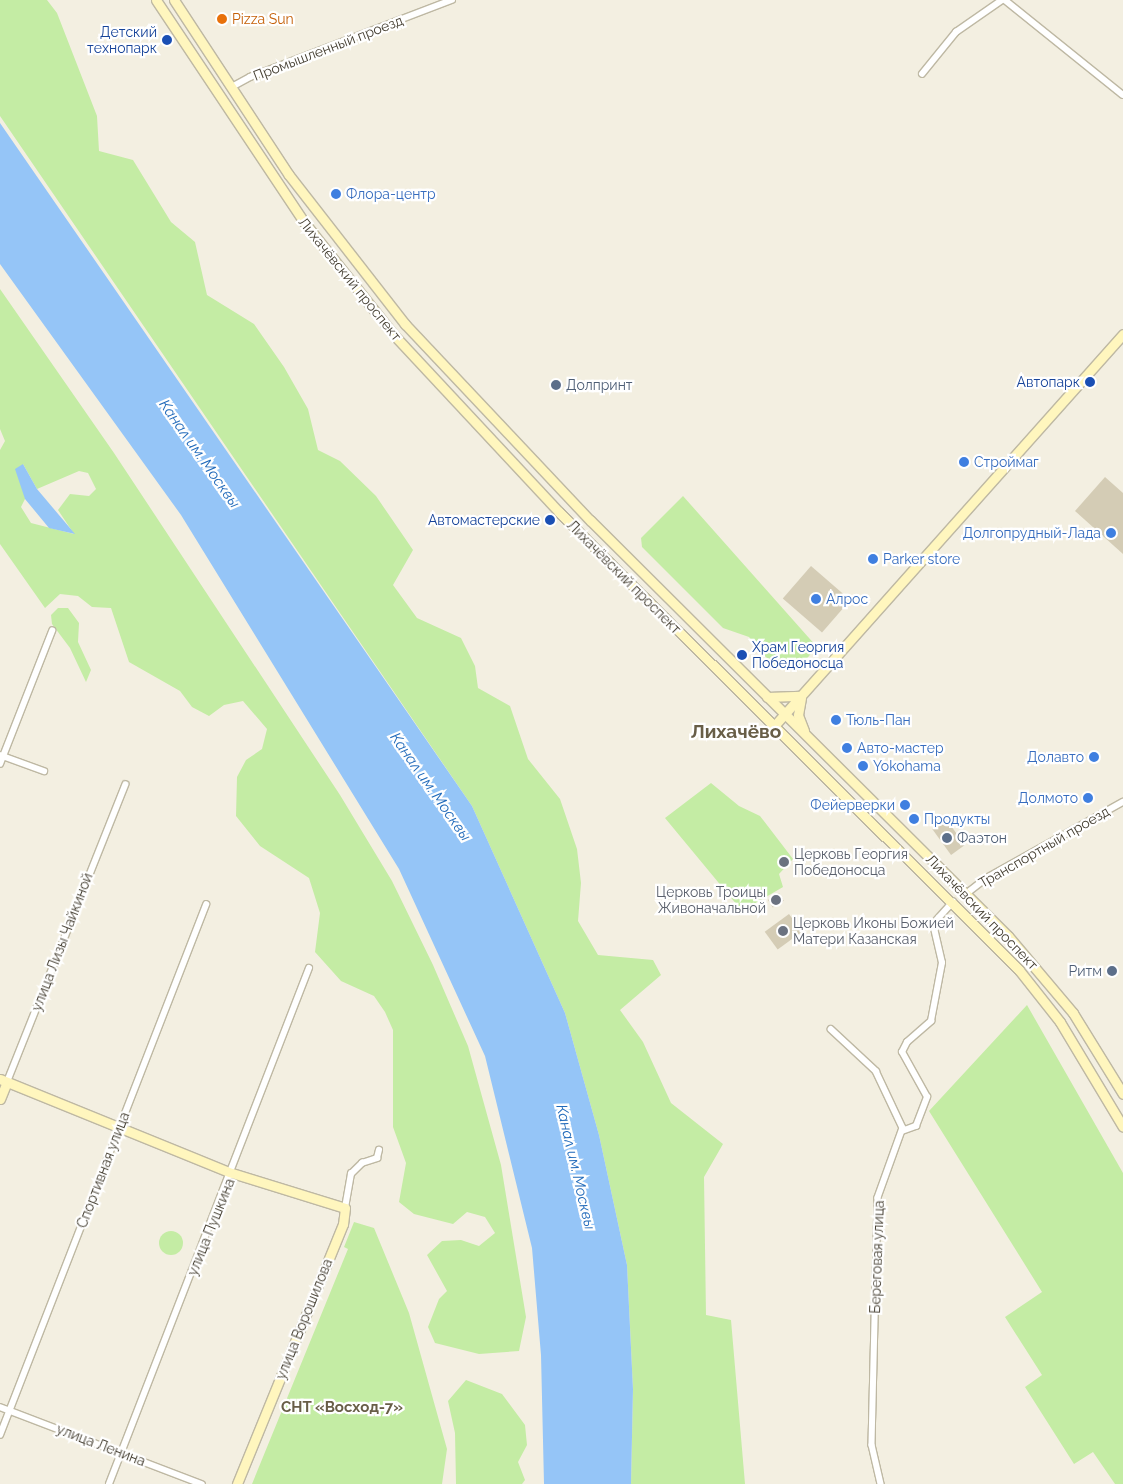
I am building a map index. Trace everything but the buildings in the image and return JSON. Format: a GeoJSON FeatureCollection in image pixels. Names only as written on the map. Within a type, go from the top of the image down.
{"type":"FeatureCollection","features":[{"type":"Feature","properties":{"kind":"main road","name":"Лихачёвский проспект"},"geometry":{"type":"LineString","coordinates":[[156,0],[304,222],[393,334],[533,484],[774,726],[953,902],[1040,996],[1079,1050],[1123,1127]]}},
{"type":"Feature","properties":{"kind":"main road","name":"Лихачёвский проспект"},"geometry":{"type":"LineString","coordinates":[[174,0],[317,214],[404,324],[537,467],[784,715],[966,894],[1053,987],[1123,1094]]}},
{"type":"Feature","properties":{"kind":"main road"},"geometry":{"type":"LineString","coordinates":[[774,726],[1123,334]]}},
{"type":"Feature","properties":{"kind":"main road"},"geometry":{"type":"LineString","coordinates":[[766,697],[802,695]]}},
{"type":"Feature","properties":{"kind":"main road"},"geometry":{"type":"LineString","coordinates":[[802,695],[798,715],[807,737]]}},
{"type":"Feature","properties":{"kind":"main road"},"geometry":{"type":"LineString","coordinates":[[4,1081],[120,1126],[232,1173],[344,1208]]}},
{"type":"Feature","properties":{"kind":"main road","name":"улица Лизы Чайкиной"},"geometry":{"type":"LineString","coordinates":[[0,1099],[4,1081]]}},
{"type":"Feature","properties":{"kind":"main road","name":"улица Ворошилова"},"geometry":{"type":"LineString","coordinates":[[237,1484],[343,1224],[344,1208]]}},
{"type":"Feature","properties":{"kind":"street","name":"Промышленный проезд"},"geometry":{"type":"LineString","coordinates":[[232,87],[250,77],[452,0]]}},
{"type":"Feature","properties":{"kind":"street"},"geometry":{"type":"LineString","coordinates":[[922,74],[956,32],[1003,0],[1123,94]]}},
{"type":"Feature","properties":{"kind":"street"},"geometry":{"type":"LineString","coordinates":[[0,764],[52,632]]}},
{"type":"Feature","properties":{"kind":"street"},"geometry":{"type":"LineString","coordinates":[[2,756],[44,771]]}},
{"type":"Feature","properties":{"kind":"street","name":"улица Лизы Чайкиной"},"geometry":{"type":"LineString","coordinates":[[4,1081],[125,785]]}},
{"type":"Feature","properties":{"kind":"street","name":"Транспортный проезд"},"geometry":{"type":"LineString","coordinates":[[966,894],[1001,870],[1123,802]]}},
{"type":"Feature","properties":{"kind":"street"},"geometry":{"type":"LineString","coordinates":[[832,1029],[876,1071],[902,1131],[916,1126],[927,1097],[902,1052],[907,1042],[931,1021],[942,963],[933,924],[953,902]]}},
{"type":"Feature","properties":{"kind":"street","name":"Спортивная улица"},"geometry":{"type":"LineString","coordinates":[[0,1435],[206,905]]}},
{"type":"Feature","properties":{"kind":"street","name":"улица Пушкина"},"geometry":{"type":"LineString","coordinates":[[109,1484],[232,1173],[309,968]]}},
{"type":"Feature","properties":{"kind":"street","name":"Береговая улица"},"geometry":{"type":"LineString","coordinates":[[881,1484],[872,1445],[878,1198],[902,1131]]}},
{"type":"Feature","properties":{"kind":"street"},"geometry":{"type":"LineString","coordinates":[[344,1208],[351,1174],[362,1163],[377,1158],[379,1150]]}},
{"type":"Feature","properties":{"kind":"street","name":"улица Ленина"},"geometry":{"type":"LineString","coordinates":[[0,1407],[202,1484]]}},
{"type":"Feature","properties":{"kind":"green space"},"geometry":{"type":"Polygon","coordinates":[[[0,0],[47,0],[57,13],[97,116],[99,151],[133,160],[171,222],[195,242],[207,295],[254,324],[284,367],[308,409],[318,450],[340,461],[376,496],[413,550],[393,585],[417,618],[461,638],[475,666],[478,688],[510,706],[528,759],[560,799],[577,849],[581,883],[578,921],[598,955],[653,960],[661,975],[620,1010],[643,1042],[671,1103],[723,1144],[704,1177],[706,1315],[731,1320],[745,1484],[631,1484],[633,1389],[627,1265],[599,1135],[565,1013],[472,806],[0,116],[0,0]]]}},
{"type":"Feature","properties":{"kind":"green space"},"geometry":{"type":"Polygon","coordinates":[[[0,289],[114,453],[340,795],[392,881],[433,965],[468,1046],[501,1165],[526,1317],[519,1351],[479,1354],[435,1343],[428,1327],[439,1299],[447,1291],[427,1255],[442,1241],[461,1240],[479,1246],[495,1233],[485,1217],[467,1212],[453,1224],[414,1214],[399,1202],[406,1163],[393,1127],[393,1030],[385,1012],[374,996],[341,981],[315,952],[320,913],[309,878],[260,846],[236,816],[237,777],[246,760],[262,749],[267,729],[243,701],[224,705],[209,716],[192,707],[180,691],[129,662],[111,608],[92,607],[78,596],[60,594],[45,608],[0,544],[0,450],[5,441],[0,429],[0,289]],[[23,464],[25,499],[21,507],[31,523],[74,534],[58,510],[70,494],[89,496],[96,489],[88,473],[79,471],[37,489],[23,464]]]}},
{"type":"Feature","properties":{"kind":"green space"},"geometry":{"type":"Polygon","coordinates":[[[683,496],[817,647],[801,665],[775,668],[749,637],[723,628],[642,547],[641,538],[683,496]]]}},
{"type":"Feature","properties":{"kind":"green space"},"geometry":{"type":"Polygon","coordinates":[[[58,608],[68,608],[79,623],[78,642],[91,670],[86,682],[70,648],[52,624],[51,615],[58,608]]]}},
{"type":"Feature","properties":{"kind":"green space"},"geometry":{"type":"Polygon","coordinates":[[[711,783],[739,806],[760,816],[793,859],[779,874],[783,887],[742,911],[665,818],[711,783]]]}},
{"type":"Feature","properties":{"kind":"green space"},"geometry":{"type":"Polygon","coordinates":[[[1027,1005],[1123,1173],[1123,1484],[1115,1484],[1093,1452],[1074,1464],[1025,1387],[1042,1375],[1005,1317],[1042,1292],[929,1111],[1027,1005]]]}},
{"type":"Feature","properties":{"kind":"green space"},"geometry":{"type":"Polygon","coordinates":[[[354,1222],[374,1228],[409,1313],[447,1449],[442,1484],[252,1484],[348,1249],[344,1247],[354,1222]]]}},
{"type":"Feature","properties":{"kind":"green space"},"geometry":{"type":"Polygon","coordinates":[[[171,1231],[176,1232],[182,1238],[182,1248],[176,1254],[171,1255],[166,1254],[160,1248],[159,1243],[160,1238],[166,1232],[171,1231]]]}},
{"type":"Feature","properties":{"kind":"green space"},"geometry":{"type":"Polygon","coordinates":[[[466,1380],[502,1394],[525,1425],[527,1445],[518,1462],[525,1480],[522,1484],[456,1484],[455,1433],[448,1401],[466,1380]]]}},
{"type":"Feature","properties":{"kind":"water","name":"Канал им. Москвы"},"geometry":{"type":"Polygon","coordinates":[[[0,123],[472,806],[565,1013],[599,1135],[627,1265],[633,1389],[631,1484],[544,1484],[541,1355],[532,1248],[485,1056],[399,869],[181,515],[0,264],[0,123]]]}},
{"type":"Feature","properties":{"kind":"water"},"geometry":{"type":"Polygon","coordinates":[[[23,464],[37,489],[75,534],[49,528],[25,499],[15,469],[23,464]]]}},
{"type":"Feature","properties":{"kind":"place","name":"Pizza Sun"},"geometry":{"type":"Point","coordinates":[222,19]}},
{"type":"Feature","properties":{"kind":"place","name":"Детский технопарк"},"geometry":{"type":"Point","coordinates":[167,40]}},
{"type":"Feature","properties":{"kind":"place","name":"Флора-центр"},"geometry":{"type":"Point","coordinates":[336,194]}},
{"type":"Feature","properties":{"kind":"place","name":"Автопарк"},"geometry":{"type":"Point","coordinates":[1090,382]}},
{"type":"Feature","properties":{"kind":"place","name":"Долпринт"},"geometry":{"type":"Point","coordinates":[556,385]}},
{"type":"Feature","properties":{"kind":"place","name":"Строймаг"},"geometry":{"type":"Point","coordinates":[964,462]}},
{"type":"Feature","properties":{"kind":"place","name":"Автомастерские"},"geometry":{"type":"Point","coordinates":[550,520]}},
{"type":"Feature","properties":{"kind":"place","name":"Долгопрудный-Лада"},"geometry":{"type":"Point","coordinates":[1111,533]}},
{"type":"Feature","properties":{"kind":"place","name":"Parker store"},"geometry":{"type":"Point","coordinates":[873,559]}},
{"type":"Feature","properties":{"kind":"place","name":"Алрос"},"geometry":{"type":"Point","coordinates":[816,599]}},
{"type":"Feature","properties":{"kind":"place","name":"Храм Георгия Победоносца"},"geometry":{"type":"Point","coordinates":[742,655]}},
{"type":"Feature","properties":{"kind":"place","name":"Тюль-Пан"},"geometry":{"type":"Point","coordinates":[836,720]}},
{"type":"Feature","properties":{"kind":"place","name":"Авто-мастер"},"geometry":{"type":"Point","coordinates":[847,748]}},
{"type":"Feature","properties":{"kind":"place","name":"Долавто"},"geometry":{"type":"Point","coordinates":[1094,757]}},
{"type":"Feature","properties":{"kind":"place","name":"Yokohama"},"geometry":{"type":"Point","coordinates":[863,766]}},
{"type":"Feature","properties":{"kind":"place","name":"Долмото"},"geometry":{"type":"Point","coordinates":[1088,798]}},
{"type":"Feature","properties":{"kind":"place","name":"Фейерверки"},"geometry":{"type":"Point","coordinates":[905,805]}},
{"type":"Feature","properties":{"kind":"place","name":"Продукты"},"geometry":{"type":"Point","coordinates":[914,819]}},
{"type":"Feature","properties":{"kind":"place","name":"Фаэтон"},"geometry":{"type":"Point","coordinates":[947,838]}},
{"type":"Feature","properties":{"kind":"place","name":"Церковь Георгия Победоносца"},"geometry":{"type":"Point","coordinates":[784,862]}},
{"type":"Feature","properties":{"kind":"place","name":"Церковь Троицы Живоначальной"},"geometry":{"type":"Point","coordinates":[776,900]}},
{"type":"Feature","properties":{"kind":"place","name":"Церковь Иконы Божией Матери Казанская"},"geometry":{"type":"Point","coordinates":[783,931]}},
{"type":"Feature","properties":{"kind":"place","name":"Ритм"},"geometry":{"type":"Point","coordinates":[1112,971]}},
{"type":"Feature","properties":{"kind":"district","name":"Лихачёво"},"geometry":{"type":"Point","coordinates":[736,732]}},
{"type":"Feature","properties":{"kind":"district","name":"СНТ «Восход-7»"},"geometry":{"type":"Point","coordinates":[342,1408]}}]}
